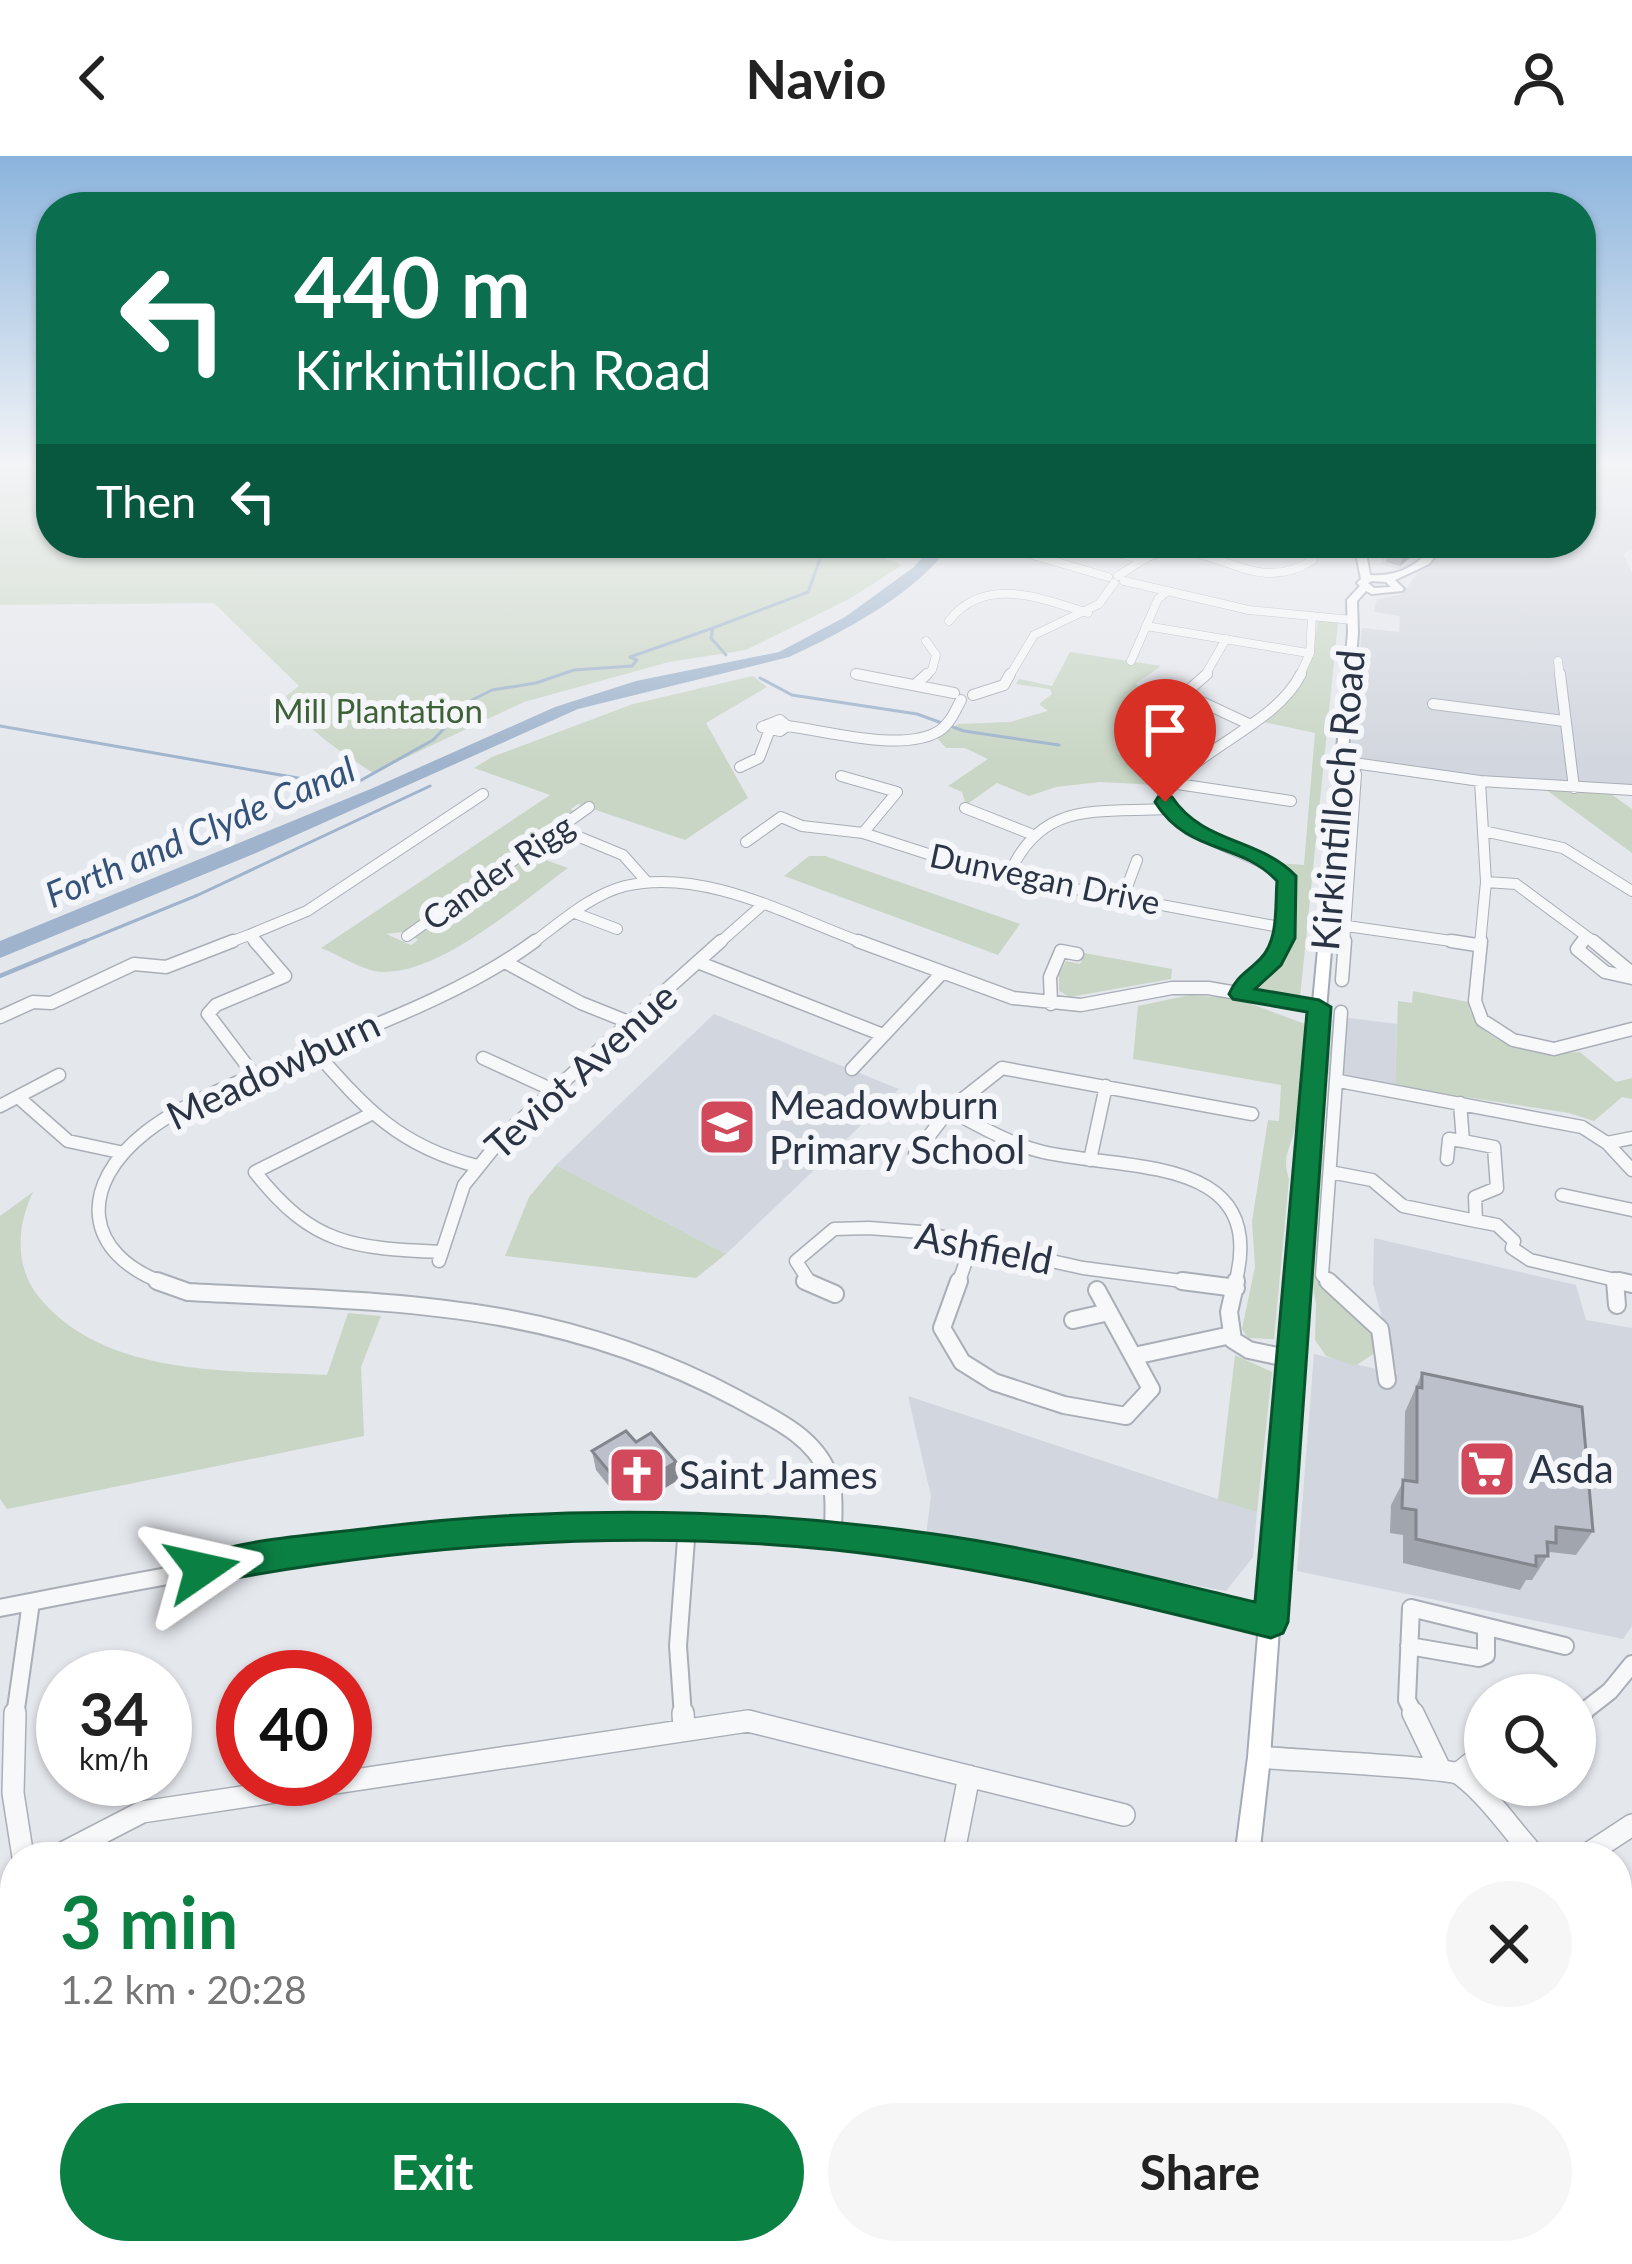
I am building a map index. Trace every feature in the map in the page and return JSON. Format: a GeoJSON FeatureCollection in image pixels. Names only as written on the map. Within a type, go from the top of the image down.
{"type":"FeatureCollection","features":[{"type":"Feature","properties":{"kind":"main road"},"geometry":{"type":"LineString","coordinates":[[1363,564],[1365,578],[1382,592]]}},
{"type":"Feature","properties":{"kind":"main road"},"geometry":{"type":"LineString","coordinates":[[1365,578],[1393,580],[1422,564]]}},
{"type":"Feature","properties":{"kind":"main road","name":"Kirkintilloch Road"},"geometry":{"type":"LineString","coordinates":[[1249,1842],[1271,1622],[1352,599],[1365,578]]}},
{"type":"Feature","properties":{"kind":"main road","name":"Kirkintilloch Road"},"geometry":{"type":"LineString","coordinates":[[1354,604],[1396,591],[1393,580]]}},
{"type":"Feature","properties":{"kind":"street"},"geometry":{"type":"LineString","coordinates":[[1066,564],[1249,610],[1352,620]]}},
{"type":"Feature","properties":{"kind":"street"},"geometry":{"type":"LineString","coordinates":[[855,674],[963,696],[1004,685],[1037,632],[1088,613],[1102,603],[1116,579],[1135,564]]}},
{"type":"Feature","properties":{"kind":"street"},"geometry":{"type":"LineString","coordinates":[[1231,564],[1275,576],[1299,572],[1308,564]]}},
{"type":"Feature","properties":{"kind":"street"},"geometry":{"type":"LineString","coordinates":[[1131,661],[1158,599],[1168,591]]}},
{"type":"Feature","properties":{"kind":"street"},"geometry":{"type":"LineString","coordinates":[[949,620],[964,599],[985,593],[1088,613]]}},
{"type":"Feature","properties":{"kind":"street"},"geometry":{"type":"LineString","coordinates":[[1241,994],[1246,980],[1273,960],[1285,928],[1288,880],[1271,862],[1199,836],[1167,809],[1163,794],[1175,774],[1285,702],[1308,653],[1312,616]]}},
{"type":"Feature","properties":{"kind":"street"},"geometry":{"type":"LineString","coordinates":[[1147,626],[1308,653]]}},
{"type":"Feature","properties":{"kind":"street"},"geometry":{"type":"LineString","coordinates":[[1226,639],[1207,675],[1191,688],[1191,697],[1251,724]]}},
{"type":"Feature","properties":{"kind":"street"},"geometry":{"type":"LineString","coordinates":[[916,683],[932,670],[936,655],[926,641]]}},
{"type":"Feature","properties":{"kind":"street"},"geometry":{"type":"LineString","coordinates":[[1558,661],[1574,788]]}},
{"type":"Feature","properties":{"kind":"street"},"geometry":{"type":"LineString","coordinates":[[740,767],[765,758],[769,732],[762,727],[768,721],[860,736],[921,737],[939,731],[963,696]]}},
{"type":"Feature","properties":{"kind":"street"},"geometry":{"type":"LineString","coordinates":[[1433,704],[1564,721]]}},
{"type":"Feature","properties":{"kind":"street"},"geometry":{"type":"LineString","coordinates":[[1340,761],[1480,781],[1632,790]]}},
{"type":"Feature","properties":{"kind":"street"},"geometry":{"type":"LineString","coordinates":[[1342,980],[1356,774]]}},
{"type":"Feature","properties":{"kind":"street"},"geometry":{"type":"LineString","coordinates":[[841,776],[897,792],[863,833]]}},
{"type":"Feature","properties":{"kind":"street"},"geometry":{"type":"LineString","coordinates":[[1480,781],[1486,882],[1475,1001],[1482,1020],[1540,1048],[1565,1048],[1632,1028]]}},
{"type":"Feature","properties":{"kind":"street"},"geometry":{"type":"LineString","coordinates":[[1171,783],[1291,801]]}},
{"type":"Feature","properties":{"kind":"street"},"geometry":{"type":"LineString","coordinates":[[0,1017],[33,1002],[51,1003],[134,964],[166,967],[307,911],[484,794]]}},
{"type":"Feature","properties":{"kind":"street","name":"Cander Rigg"},"geometry":{"type":"LineString","coordinates":[[406,936],[589,807]]}},
{"type":"Feature","properties":{"kind":"street"},"geometry":{"type":"LineString","coordinates":[[965,808],[1031,834],[1087,815],[1167,809]]}},
{"type":"Feature","properties":{"kind":"street","name":"Dunvegan Drive"},"geometry":{"type":"LineString","coordinates":[[746,842],[781,817],[802,826],[863,833],[1008,877],[1285,928]]}},
{"type":"Feature","properties":{"kind":"street"},"geometry":{"type":"LineString","coordinates":[[560,829],[623,855],[647,882]]}},
{"type":"Feature","properties":{"kind":"street"},"geometry":{"type":"LineString","coordinates":[[1483,831],[1554,841],[1577,850],[1632,891]]}},
{"type":"Feature","properties":{"kind":"street"},"geometry":{"type":"LineString","coordinates":[[1008,877],[1031,834]]}},
{"type":"Feature","properties":{"kind":"street"},"geometry":{"type":"LineString","coordinates":[[1123,898],[1137,860]]}},
{"type":"Feature","properties":{"kind":"street","name":"Meadowburn"},"geometry":{"type":"LineString","coordinates":[[832,1535],[829,1474],[814,1449],[772,1418],[652,1358],[588,1335],[483,1313],[188,1292],[145,1279],[114,1256],[100,1224],[104,1188],[124,1153],[165,1117],[505,962],[614,890],[647,882],[702,885],[1013,998],[1051,1004],[1105,1002],[1172,988],[1319,1007]]}},
{"type":"Feature","properties":{"kind":"street"},"geometry":{"type":"LineString","coordinates":[[1486,882],[1516,884],[1543,899],[1587,937],[1577,949],[1605,972],[1632,975]]}},
{"type":"Feature","properties":{"kind":"street","name":"Teviot Avenue"},"geometry":{"type":"LineString","coordinates":[[371,1114],[255,1172],[284,1212],[332,1241],[440,1257],[464,1185],[477,1166],[761,906]]}},
{"type":"Feature","properties":{"kind":"street"},"geometry":{"type":"LineString","coordinates":[[574,913],[616,929]]}},
{"type":"Feature","properties":{"kind":"street"},"geometry":{"type":"LineString","coordinates":[[1346,926],[1477,945]]}},
{"type":"Feature","properties":{"kind":"street"},"geometry":{"type":"LineString","coordinates":[[249,934],[285,976],[216,1005],[208,1014],[254,1075]]}},
{"type":"Feature","properties":{"kind":"street"},"geometry":{"type":"LineString","coordinates":[[1051,1004],[1050,977],[1061,951],[1077,955]]}},
{"type":"Feature","properties":{"kind":"street"},"geometry":{"type":"LineString","coordinates":[[505,962],[580,1003],[631,1023]]}},
{"type":"Feature","properties":{"kind":"street"},"geometry":{"type":"LineString","coordinates":[[700,963],[883,1035]]}},
{"type":"Feature","properties":{"kind":"street"},"geometry":{"type":"LineString","coordinates":[[852,1069],[942,973]]}},
{"type":"Feature","properties":{"kind":"street"},"geometry":{"type":"LineString","coordinates":[[1340,1012],[1339,1081],[1322,1275],[1380,1329],[1388,1379]]}},
{"type":"Feature","properties":{"kind":"street"},"geometry":{"type":"LineString","coordinates":[[313,1049],[397,1138],[420,1150],[477,1166]]}},
{"type":"Feature","properties":{"kind":"street"},"geometry":{"type":"LineString","coordinates":[[484,1058],[555,1091]]}},
{"type":"Feature","properties":{"kind":"street"},"geometry":{"type":"LineString","coordinates":[[915,1154],[949,1110],[1003,1068],[1252,1114]]}},
{"type":"Feature","properties":{"kind":"street"},"geometry":{"type":"LineString","coordinates":[[0,1106],[59,1076]]}},
{"type":"Feature","properties":{"kind":"street"},"geometry":{"type":"LineString","coordinates":[[1339,1081],[1562,1121],[1607,1144],[1632,1170]]}},
{"type":"Feature","properties":{"kind":"street"},"geometry":{"type":"LineString","coordinates":[[1090,1160],[1106,1086]]}},
{"type":"Feature","properties":{"kind":"street"},"geometry":{"type":"LineString","coordinates":[[18,1096],[68,1141],[124,1153]]}},
{"type":"Feature","properties":{"kind":"street"},"geometry":{"type":"LineString","coordinates":[[1460,1103],[1463,1142]]}},
{"type":"Feature","properties":{"kind":"street"},"geometry":{"type":"LineString","coordinates":[[949,1110],[1024,1147],[1199,1179],[1241,1219],[1246,1254],[1227,1324],[1231,1335],[1249,1350],[1291,1359]]}},
{"type":"Feature","properties":{"kind":"street"},"geometry":{"type":"LineString","coordinates":[[1607,1144],[1632,1138]]}},
{"type":"Feature","properties":{"kind":"street"},"geometry":{"type":"LineString","coordinates":[[1447,1159],[1449,1139],[1494,1147],[1497,1188],[1475,1197],[1476,1221]]}},
{"type":"Feature","properties":{"kind":"street"},"geometry":{"type":"LineString","coordinates":[[1330,1172],[1372,1180],[1403,1206],[1497,1225],[1514,1241],[1513,1248],[1530,1260],[1632,1284]]}},
{"type":"Feature","properties":{"kind":"street"},"geometry":{"type":"LineString","coordinates":[[1562,1195],[1632,1210]]}},
{"type":"Feature","properties":{"kind":"street","name":"Ashfield"},"geometry":{"type":"LineString","coordinates":[[835,1294],[806,1282],[796,1262],[834,1229],[921,1232],[1083,1268],[1236,1288]]}},
{"type":"Feature","properties":{"kind":"street"},"geometry":{"type":"LineString","coordinates":[[972,1244],[942,1328],[962,1361],[1009,1386],[1097,1413],[1126,1416],[1151,1389],[1096,1290]]}},
{"type":"Feature","properties":{"kind":"street"},"geometry":{"type":"LineString","coordinates":[[1615,1281],[1617,1305]]}},
{"type":"Feature","properties":{"kind":"street"},"geometry":{"type":"LineString","coordinates":[[1072,1320],[1109,1312]]}},
{"type":"Feature","properties":{"kind":"street"},"geometry":{"type":"LineString","coordinates":[[1133,1356],[1231,1335]]}},
{"type":"Feature","properties":{"kind":"street"},"geometry":{"type":"LineString","coordinates":[[0,1608],[288,1553],[425,1536],[571,1526],[687,1526],[832,1535],[1040,1567],[1271,1622]]}},
{"type":"Feature","properties":{"kind":"street"},"geometry":{"type":"LineString","coordinates":[[684,1729],[678,1646],[687,1526]]}},
{"type":"Feature","properties":{"kind":"street"},"geometry":{"type":"LineString","coordinates":[[20,1842],[7,1770],[31,1602]]}},
{"type":"Feature","properties":{"kind":"street"},"geometry":{"type":"LineString","coordinates":[[1521,1842],[1449,1770],[1407,1700],[1411,1608],[1565,1646]]}},
{"type":"Feature","properties":{"kind":"street"},"geometry":{"type":"LineString","coordinates":[[1409,1646],[1479,1658],[1486,1655],[1486,1627]]}},
{"type":"Feature","properties":{"kind":"street"},"geometry":{"type":"LineString","coordinates":[[1596,1702],[1632,1664]]}},
{"type":"Feature","properties":{"kind":"street"},"geometry":{"type":"LineString","coordinates":[[84,1842],[142,1812],[748,1721],[1124,1815]]}},
{"type":"Feature","properties":{"kind":"street"},"geometry":{"type":"LineString","coordinates":[[1259,1757],[1449,1770],[1464,1762]]}},
{"type":"Feature","properties":{"kind":"street"},"geometry":{"type":"LineString","coordinates":[[956,1842],[970,1776]]}},
{"type":"Feature","properties":{"kind":"street"},"geometry":{"type":"LineString","coordinates":[[1606,1842],[1632,1825]]}},
{"type":"Feature","properties":{"kind":"shaded area"},"geometry":{"type":"Polygon","coordinates":[[[1382,564],[1628,564],[1632,572],[1632,785],[1487,778],[1350,756],[1362,628],[1399,632],[1400,616],[1374,612],[1377,599],[1402,594],[1417,574],[1382,564]]]}},
{"type":"Feature","properties":{"kind":"shaded area","name":"Meadowburn Primary School"},"geometry":{"type":"Polygon","coordinates":[[[714,1014],[899,1089],[726,1254],[556,1165],[714,1014]]]}},
{"type":"Feature","properties":{"kind":"shaded area"},"geometry":{"type":"Polygon","coordinates":[[[1333,1016],[1397,1024],[1395,1086],[1327,1075],[1333,1016]]]}},
{"type":"Feature","properties":{"kind":"shaded area"},"geometry":{"type":"Polygon","coordinates":[[[1374,1238],[1576,1285],[1586,1320],[1632,1328],[1632,1626],[1623,1639],[1297,1571],[1314,1354],[1397,1374],[1373,1284],[1374,1238]]]}},
{"type":"Feature","properties":{"kind":"shaded area"},"geometry":{"type":"Polygon","coordinates":[[[908,1396],[1257,1512],[1253,1557],[1226,1591],[926,1536],[931,1496],[908,1396]]]}},
{"type":"Feature","properties":{"kind":"green space","name":"Mill Plantation"},"geometry":{"type":"Polygon","coordinates":[[[0,564],[902,565],[851,598],[746,650],[669,662],[524,702],[373,773],[303,720],[286,696],[299,686],[214,603],[0,605],[0,564]]]}},
{"type":"Feature","properties":{"kind":"green space"},"geometry":{"type":"Polygon","coordinates":[[[1318,621],[1338,622],[1300,998],[1252,990],[1278,953],[1290,914],[1293,883],[1278,863],[1304,865],[1315,733],[1263,722],[1286,701],[1301,678],[1318,621]]]}},
{"type":"Feature","properties":{"kind":"green space"},"geometry":{"type":"Polygon","coordinates":[[[1070,652],[1161,666],[1135,684],[1160,695],[1140,707],[1179,722],[1122,756],[1162,776],[1156,785],[1100,782],[1056,787],[1029,796],[997,783],[966,805],[962,792],[948,786],[988,759],[965,748],[946,748],[937,738],[958,724],[1010,722],[1048,711],[1039,704],[1052,694],[1050,689],[1016,684],[1019,679],[1052,686],[1070,652]]]}},
{"type":"Feature","properties":{"kind":"green space"},"geometry":{"type":"Polygon","coordinates":[[[753,676],[767,687],[706,723],[748,798],[685,840],[578,804],[571,809],[575,813],[403,932],[386,934],[411,945],[418,940],[414,937],[532,855],[568,868],[454,949],[405,970],[382,972],[321,948],[550,795],[474,768],[633,704],[753,676]]]}},
{"type":"Feature","properties":{"kind":"green space"},"geometry":{"type":"Polygon","coordinates":[[[1545,789],[1611,794],[1632,809],[1632,853],[1545,789]]]}},
{"type":"Feature","properties":{"kind":"green space"},"geometry":{"type":"Polygon","coordinates":[[[809,856],[825,856],[1020,924],[998,955],[784,876],[809,856]]]}},
{"type":"Feature","properties":{"kind":"green space"},"geometry":{"type":"Polygon","coordinates":[[[1084,953],[1172,969],[1171,979],[1070,997],[1059,991],[1059,974],[1066,961],[1080,964],[1084,953]]]}},
{"type":"Feature","properties":{"kind":"green space"},"geometry":{"type":"Polygon","coordinates":[[[1413,991],[1468,1002],[1484,1030],[1513,1045],[1580,1052],[1616,1082],[1632,1078],[1632,1099],[1622,1097],[1594,1121],[1395,1086],[1398,1001],[1412,1003],[1413,991]]]}},
{"type":"Feature","properties":{"kind":"green space"},"geometry":{"type":"Polygon","coordinates":[[[1190,995],[1238,999],[1308,1025],[1297,1120],[1286,1160],[1289,1179],[1274,1339],[1248,1338],[1242,1329],[1255,1267],[1252,1221],[1268,1120],[1279,1121],[1281,1085],[1133,1059],[1138,1006],[1190,995]]]}},
{"type":"Feature","properties":{"kind":"green space"},"geometry":{"type":"Polygon","coordinates":[[[1320,1145],[1324,1145],[1314,1274],[1376,1336],[1378,1351],[1355,1366],[1326,1356],[1315,1340],[1310,1270],[1320,1145]]]}},
{"type":"Feature","properties":{"kind":"green space"},"geometry":{"type":"Polygon","coordinates":[[[556,1165],[726,1254],[696,1278],[505,1256],[529,1197],[556,1165]]]}},
{"type":"Feature","properties":{"kind":"green space"},"geometry":{"type":"Polygon","coordinates":[[[33,1192],[21,1246],[31,1285],[66,1323],[98,1343],[134,1356],[211,1369],[327,1375],[348,1313],[381,1316],[361,1367],[364,1436],[7,1509],[0,1499],[0,1216],[33,1192]]]}},
{"type":"Feature","properties":{"kind":"green space"},"geometry":{"type":"Polygon","coordinates":[[[1235,1355],[1272,1372],[1257,1512],[1218,1500],[1235,1355]]]}},
{"type":"Feature","properties":{"kind":"water"},"geometry":{"type":"Polygon","coordinates":[[[934,564],[856,623],[789,657],[578,709],[256,853],[0,958],[0,941],[373,788],[555,707],[636,681],[779,652],[845,617],[914,567],[934,564]]]}},
{"type":"Feature","properties":{"kind":"building","name":"Asda"},"geometry":{"type":"Polygon","coordinates":[[[1422,1373],[1582,1407],[1593,1531],[1556,1527],[1556,1543],[1547,1542],[1548,1556],[1536,1556],[1536,1566],[1416,1539],[1416,1510],[1402,1508],[1403,1480],[1417,1482],[1417,1387],[1422,1388],[1422,1373]]]}},
{"type":"Feature","properties":{"kind":"building"},"geometry":{"type":"Polygon","coordinates":[[[626,1431],[636,1442],[651,1433],[676,1462],[641,1483],[632,1471],[616,1480],[592,1451],[626,1431]]]}},
{"type":"Feature","properties":{"kind":"waterway"},"geometry":{"type":"LineString","coordinates":[[713,628],[808,592],[818,564]]}},
{"type":"Feature","properties":{"kind":"waterway","name":"Forth and Clyde Canal"},"geometry":{"type":"LineString","coordinates":[[0,726],[349,787],[433,740],[472,700],[492,690],[536,683],[574,670],[632,666],[637,660],[630,657],[713,628]]}},
{"type":"Feature","properties":{"kind":"waterway"},"geometry":{"type":"LineString","coordinates":[[713,628],[711,638],[726,655]]}},
{"type":"Feature","properties":{"kind":"waterway"},"geometry":{"type":"LineString","coordinates":[[760,678],[792,695],[917,714],[964,731],[1059,745]]}},
{"type":"Feature","properties":{"kind":"waterway"},"geometry":{"type":"LineString","coordinates":[[78,944],[198,895],[430,786]]}},
{"type":"Feature","properties":{"kind":"waterway"},"geometry":{"type":"LineString","coordinates":[[0,976],[85,941]]}},
{"type":"Feature","properties":{"kind":"place","name":"Meadowburn Primary School"},"geometry":{"type":"Point","coordinates":[727,1127]}},
{"type":"Feature","properties":{"kind":"place","name":"Asda"},"geometry":{"type":"Point","coordinates":[1487,1469]}},
{"type":"Feature","properties":{"kind":"place","name":"Saint James"},"geometry":{"type":"Point","coordinates":[637,1475]}},
{"type":"Feature","properties":{"kind":"route"},"geometry":{"type":"LineString","coordinates":[[202,1569],[288,1553],[456,1533],[687,1526],[832,1535],[938,1549],[1076,1575],[1271,1622],[1319,1007],[1241,994],[1246,980],[1273,960],[1284,938],[1288,880],[1271,862],[1199,836],[1176,820],[1165,802]]}}]}
